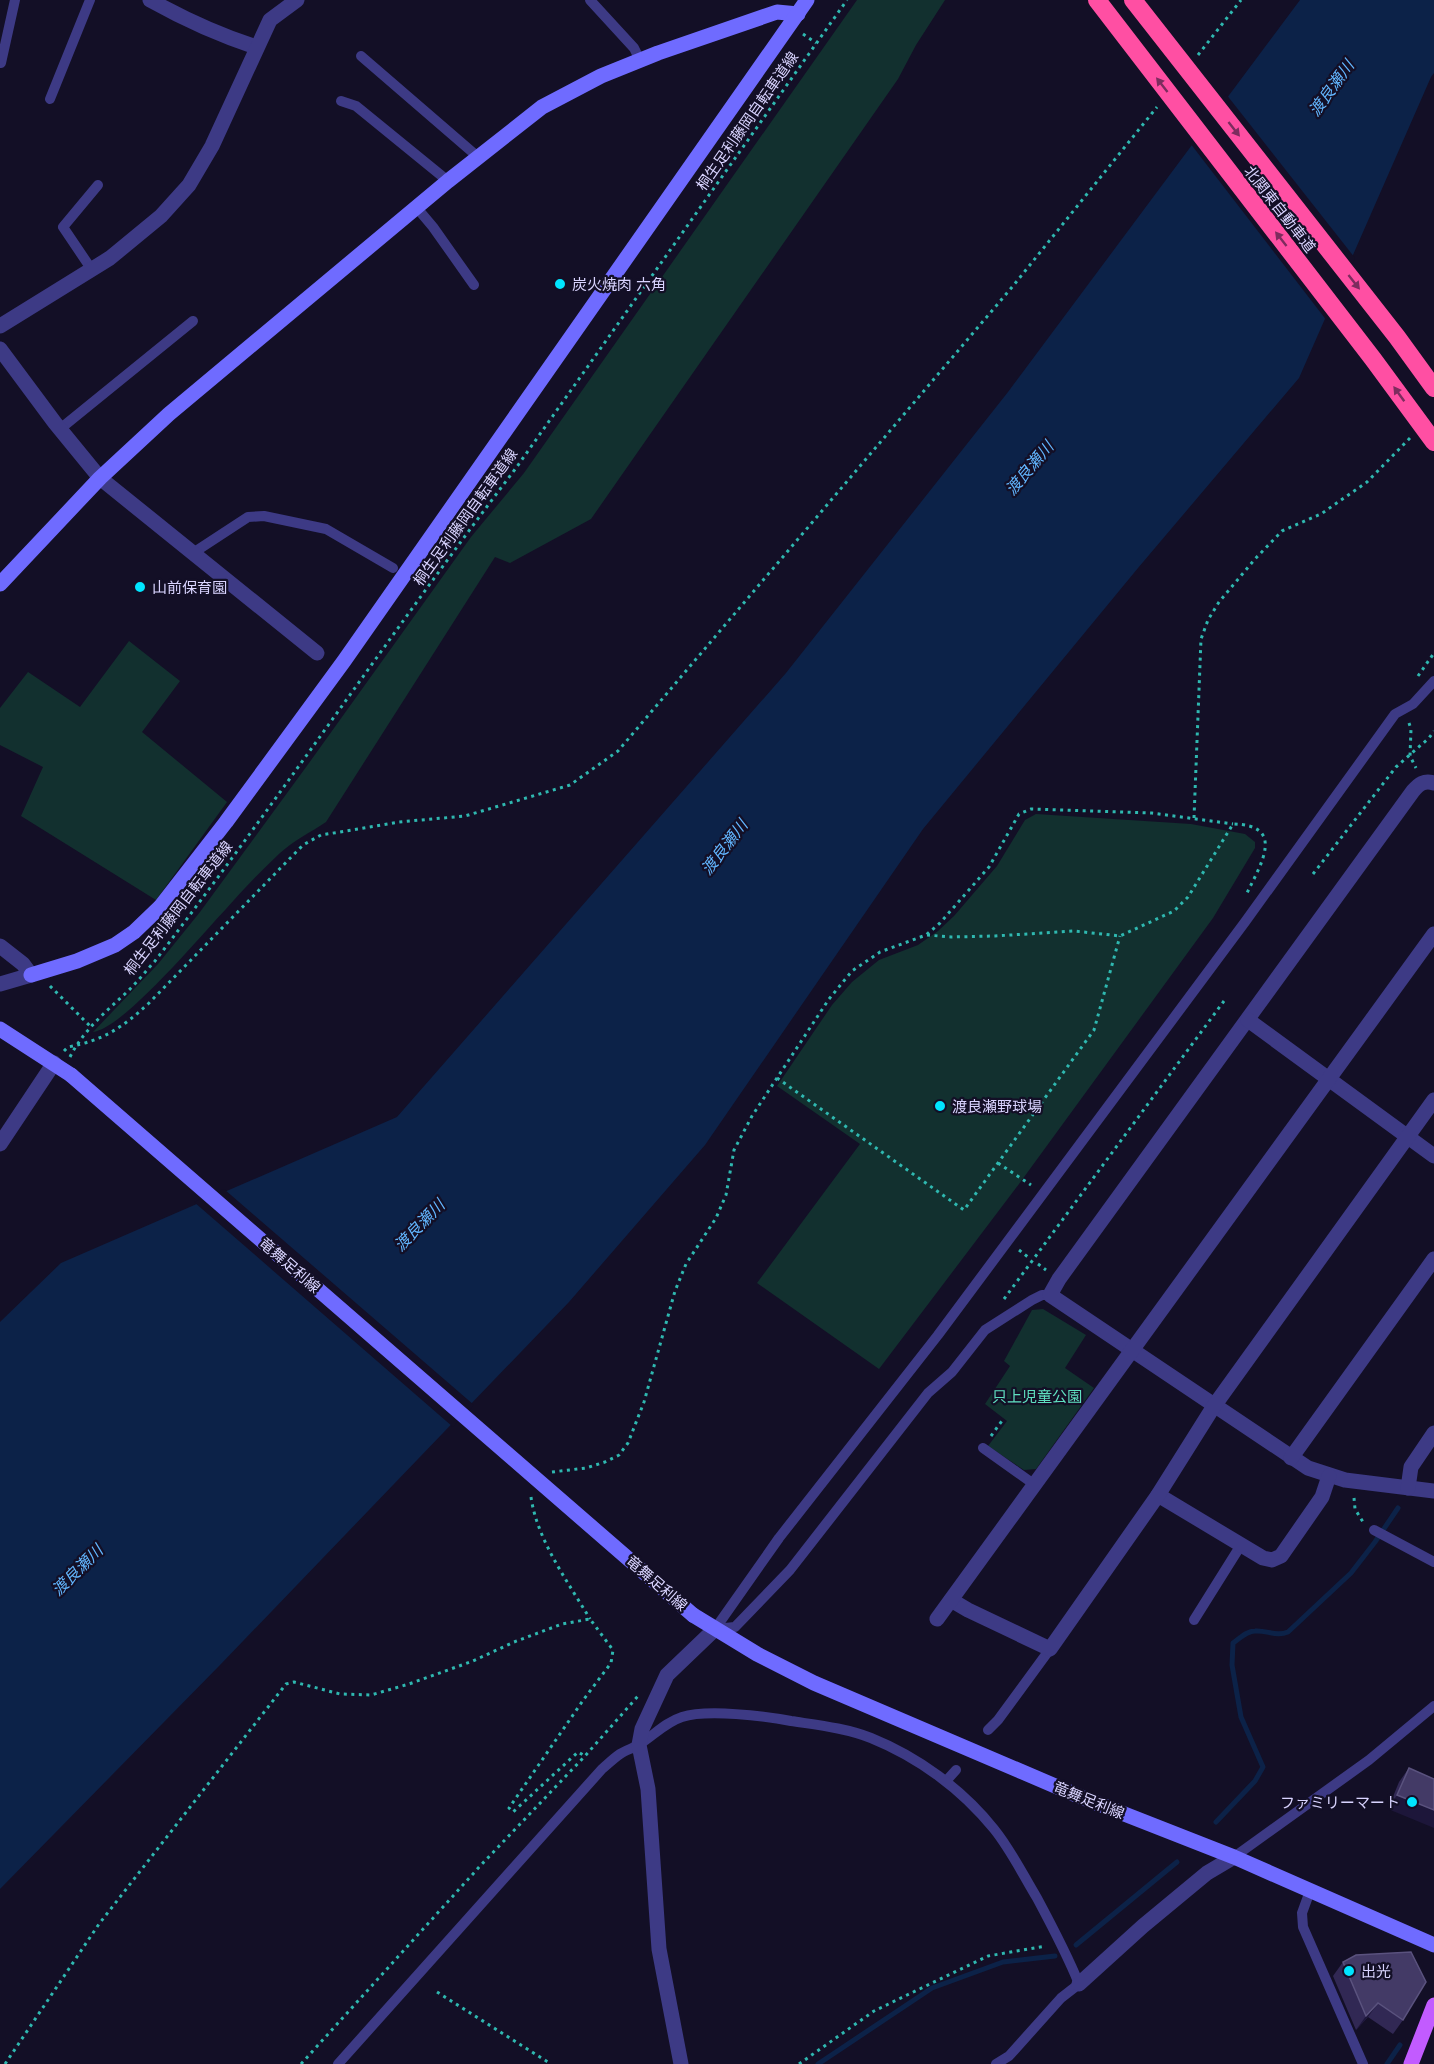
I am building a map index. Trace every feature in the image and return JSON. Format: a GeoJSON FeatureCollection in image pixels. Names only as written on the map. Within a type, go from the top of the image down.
{"type":"FeatureCollection","features":[{"type":"Feature","properties":{"kind":"highway","name":"北関東自動車道"},"geometry":{"type":"LineString","coordinates":[[1096,0],[1373,359],[1434,442]]}},
{"type":"Feature","properties":{"kind":"highway","name":"北関東自動車道"},"geometry":{"type":"LineString","coordinates":[[1133,0],[1397,337],[1434,388]]}},
{"type":"Feature","properties":{"kind":"main road"},"geometry":{"type":"LineString","coordinates":[[1411,2064],[1434,2005]]}},
{"type":"Feature","properties":{"kind":"street"},"geometry":{"type":"LineString","coordinates":[[150,0],[178,16],[256,47]]}},
{"type":"Feature","properties":{"kind":"street"},"geometry":{"type":"LineString","coordinates":[[0,327],[110,258],[161,216],[189,185],[212,146],[270,20],[297,0]]}},
{"type":"Feature","properties":{"kind":"street"},"geometry":{"type":"LineString","coordinates":[[0,984],[77,961],[115,945],[141,927],[160,907],[226,822],[344,661],[807,0]]}},
{"type":"Feature","properties":{"kind":"street"},"geometry":{"type":"LineString","coordinates":[[0,584],[100,478],[169,414],[448,181],[542,107],[600,76],[640,60],[769,14],[784,11],[798,14]]}},
{"type":"Feature","properties":{"kind":"street"},"geometry":{"type":"LineString","coordinates":[[0,349],[100,478],[318,653]]}},
{"type":"Feature","properties":{"kind":"street"},"geometry":{"type":"LineString","coordinates":[[1429,783],[1419,784],[1413,791],[1059,1279],[1050,1295],[1308,1468],[1329,1476],[1354,1481],[1434,1491]]}},
{"type":"Feature","properties":{"kind":"street"},"geometry":{"type":"LineString","coordinates":[[937,1619],[1434,934]]}},
{"type":"Feature","properties":{"kind":"street"},"geometry":{"type":"LineString","coordinates":[[0,946],[23,964],[31,975]]}},
{"type":"Feature","properties":{"kind":"street"},"geometry":{"type":"LineString","coordinates":[[1248,1020],[1434,1156]]}},
{"type":"Feature","properties":{"kind":"street","name":"竜舞足利線"},"geometry":{"type":"LineString","coordinates":[[0,1029],[71,1075],[693,1615],[757,1654],[814,1683],[1081,1797],[1234,1857],[1434,1945]]}},
{"type":"Feature","properties":{"kind":"street"},"geometry":{"type":"LineString","coordinates":[[0,1144],[54,1063]]}},
{"type":"Feature","properties":{"kind":"street"},"geometry":{"type":"LineString","coordinates":[[951,1600],[1050,1649],[1158,1495],[1214,1406],[1434,1100]]}},
{"type":"Feature","properties":{"kind":"street"},"geometry":{"type":"LineString","coordinates":[[1291,1458],[1434,1259]]}},
{"type":"Feature","properties":{"kind":"street"},"geometry":{"type":"LineString","coordinates":[[1408,1488],[1411,1467],[1434,1433]]}},
{"type":"Feature","properties":{"kind":"street"},"geometry":{"type":"LineString","coordinates":[[1158,1495],[1263,1558],[1272,1560],[1281,1556],[1322,1497],[1329,1476]]}},
{"type":"Feature","properties":{"kind":"street"},"geometry":{"type":"LineString","coordinates":[[681,2064],[659,1949],[648,1789],[639,1745],[642,1729],[667,1675],[715,1629]]}},
{"type":"Feature","properties":{"kind":"street"},"geometry":{"type":"LineString","coordinates":[[1079,1984],[1143,1926],[1207,1873],[1234,1857]]}},
{"type":"Feature","properties":{"kind":"lane"},"geometry":{"type":"LineString","coordinates":[[1,63],[15,0]]}},
{"type":"Feature","properties":{"kind":"lane"},"geometry":{"type":"LineString","coordinates":[[50,99],[90,0]]}},
{"type":"Feature","properties":{"kind":"lane"},"geometry":{"type":"LineString","coordinates":[[590,0],[634,48],[640,60]]}},
{"type":"Feature","properties":{"kind":"lane"},"geometry":{"type":"LineString","coordinates":[[361,56],[478,157]]}},
{"type":"Feature","properties":{"kind":"lane"},"geometry":{"type":"LineString","coordinates":[[341,101],[356,106],[448,181]]}},
{"type":"Feature","properties":{"kind":"lane"},"geometry":{"type":"LineString","coordinates":[[92,270],[63,227],[98,185]]}},
{"type":"Feature","properties":{"kind":"lane"},"geometry":{"type":"LineString","coordinates":[[417,208],[474,285]]}},
{"type":"Feature","properties":{"kind":"lane"},"geometry":{"type":"LineString","coordinates":[[60,429],[193,321]]}},
{"type":"Feature","properties":{"kind":"lane"},"geometry":{"type":"LineString","coordinates":[[193,553],[248,517],[264,516],[326,529],[393,568]]}},
{"type":"Feature","properties":{"kind":"lane"},"geometry":{"type":"LineString","coordinates":[[715,1629],[779,1538],[938,1335],[1245,922],[1395,714],[1413,704],[1434,681]]}},
{"type":"Feature","properties":{"kind":"lane"},"geometry":{"type":"LineString","coordinates":[[715,1629],[735,1626],[777,1585],[928,1393],[952,1372],[985,1330],[1032,1300],[1042,1295],[1050,1295]]}},
{"type":"Feature","properties":{"kind":"lane"},"geometry":{"type":"LineString","coordinates":[[983,1448],[1035,1485]]}},
{"type":"Feature","properties":{"kind":"lane"},"geometry":{"type":"LineString","coordinates":[[1374,1530],[1434,1562]]}},
{"type":"Feature","properties":{"kind":"lane"},"geometry":{"type":"LineString","coordinates":[[1194,1620],[1241,1545]]}},
{"type":"Feature","properties":{"kind":"lane"},"geometry":{"type":"LineString","coordinates":[[988,1730],[998,1720],[1050,1649]]}},
{"type":"Feature","properties":{"kind":"lane"},"geometry":{"type":"LineString","coordinates":[[1234,1857],[1369,1760],[1434,1706]]}},
{"type":"Feature","properties":{"kind":"lane"},"geometry":{"type":"LineString","coordinates":[[338,2064],[603,1769],[618,1755],[639,1745],[670,1723],[682,1717],[713,1714],[768,1717],[839,1729],[869,1737],[893,1748],[946,1781],[971,1803],[995,1830],[1013,1856],[1070,1960],[1079,1984],[1061,1998],[1009,2056],[996,2064]]}},
{"type":"Feature","properties":{"kind":"lane"},"geometry":{"type":"LineString","coordinates":[[946,1781],[956,1770]]}},
{"type":"Feature","properties":{"kind":"lane"},"geometry":{"type":"LineString","coordinates":[[1310,1891],[1302,1913],[1303,1927],[1363,2064]]}},
{"type":"Feature","properties":{"kind":"path","name":"桐生足利藤岡自転車道線"},"geometry":{"type":"LineString","coordinates":[[85,1033],[155,961],[516,468],[847,0]]}},
{"type":"Feature","properties":{"kind":"path"},"geometry":{"type":"LineString","coordinates":[[1192,63],[1242,0]]}},
{"type":"Feature","properties":{"kind":"path"},"geometry":{"type":"LineString","coordinates":[[807,37],[816,43]]}},
{"type":"Feature","properties":{"kind":"path"},"geometry":{"type":"LineString","coordinates":[[83,1044],[100,1039],[127,1023],[303,845],[321,836],[399,822],[465,816],[570,785],[618,751],[1013,286],[1162,100]]}},
{"type":"Feature","properties":{"kind":"path"},"geometry":{"type":"LineString","coordinates":[[1194,818],[1201,639],[1208,620],[1219,602],[1282,531],[1320,514],[1367,482],[1413,435]]}},
{"type":"Feature","properties":{"kind":"path"},"geometry":{"type":"LineString","coordinates":[[361,673],[365,676]]}},
{"type":"Feature","properties":{"kind":"path"},"geometry":{"type":"LineString","coordinates":[[1395,714],[1407,721],[1411,729],[1410,756],[1429,783]]}},
{"type":"Feature","properties":{"kind":"path"},"geometry":{"type":"LineString","coordinates":[[1313,874],[1396,767],[1434,731]]}},
{"type":"Feature","properties":{"kind":"path"},"geometry":{"type":"LineString","coordinates":[[546,1473],[586,1468],[605,1462],[619,1455],[628,1443],[644,1401],[682,1273],[699,1242],[716,1218],[726,1195],[734,1150],[752,1116],[829,999],[852,971],[880,952],[926,935],[940,923],[989,867],[1019,814],[1031,809],[1131,812],[1249,825],[1258,829],[1264,835],[1266,845],[1264,859],[1246,894],[1245,922]]}},
{"type":"Feature","properties":{"kind":"path"},"geometry":{"type":"LineString","coordinates":[[926,935],[962,937],[1074,931],[1120,936],[1174,911],[1188,897],[1233,824]]}},
{"type":"Feature","properties":{"kind":"path"},"geometry":{"type":"LineString","coordinates":[[777,1078],[964,1210],[1094,1030],[1120,936]]}},
{"type":"Feature","properties":{"kind":"path"},"geometry":{"type":"LineString","coordinates":[[46,983],[90,1026]]}},
{"type":"Feature","properties":{"kind":"path"},"geometry":{"type":"LineString","coordinates":[[1002,1303],[1224,1001]]}},
{"type":"Feature","properties":{"kind":"path"},"geometry":{"type":"LineString","coordinates":[[998,1163],[1038,1189]]}},
{"type":"Feature","properties":{"kind":"path"},"geometry":{"type":"LineString","coordinates":[[1013,1245],[1028,1257]]}},
{"type":"Feature","properties":{"kind":"path"},"geometry":{"type":"LineString","coordinates":[[1038,1264],[1050,1273]]}},
{"type":"Feature","properties":{"kind":"path"},"geometry":{"type":"LineString","coordinates":[[983,1448],[1004,1418]]}},
{"type":"Feature","properties":{"kind":"path"},"geometry":{"type":"LineString","coordinates":[[1354,1481],[1355,1509],[1364,1523],[1374,1530]]}},
{"type":"Feature","properties":{"kind":"path"},"geometry":{"type":"LineString","coordinates":[[531,1492],[533,1507],[551,1554],[590,1619],[613,1650],[611,1663],[509,1808],[513,1812],[578,1752],[585,1756]]}},
{"type":"Feature","properties":{"kind":"path"},"geometry":{"type":"LineString","coordinates":[[5,2064],[99,1924],[286,1684],[294,1682],[340,1694],[371,1695],[473,1661],[514,1642],[562,1624],[590,1619]]}},
{"type":"Feature","properties":{"kind":"path"},"geometry":{"type":"LineString","coordinates":[[301,2064],[638,1696]]}},
{"type":"Feature","properties":{"kind":"path"},"geometry":{"type":"LineString","coordinates":[[799,2064],[874,2011],[988,1956],[1060,1943]]}},
{"type":"Feature","properties":{"kind":"path"},"geometry":{"type":"LineString","coordinates":[[437,1992],[551,2064]]}},
{"type":"Feature","properties":{"kind":"green space"},"geometry":{"type":"Polygon","coordinates":[[[857,0],[945,0],[916,45],[898,79],[591,519],[510,563],[495,557],[326,822],[280,853],[162,979],[123,1015],[107,1027],[93,1032],[158,964],[200,912],[471,537],[524,473],[857,0]]]}},
{"type":"Feature","properties":{"kind":"green space"},"geometry":{"type":"Polygon","coordinates":[[[129,641],[180,681],[142,732],[227,802],[156,900],[21,816],[43,767],[0,745],[0,708],[28,672],[80,707],[129,641]]]}},
{"type":"Feature","properties":{"kind":"green space","name":"渡良瀬野球場"},"geometry":{"type":"Polygon","coordinates":[[[1036,814],[1191,824],[1245,834],[1255,842],[1255,848],[1213,918],[1019,1184],[879,1369],[757,1283],[860,1144],[777,1086],[832,1005],[852,982],[879,960],[918,945],[938,931],[997,866],[1025,820],[1036,814]]]}},
{"type":"Feature","properties":{"kind":"green space","name":"只上児童公園"},"geometry":{"type":"Polygon","coordinates":[[[1043,1309],[1086,1335],[1065,1368],[1094,1388],[1036,1469],[1024,1470],[988,1446],[1007,1421],[985,1404],[1010,1366],[1004,1361],[1032,1310],[1043,1309]]]}},
{"type":"Feature","properties":{"kind":"water","name":"渡良瀬川"},"geometry":{"type":"Polygon","coordinates":[[[1300,0],[1434,0],[1434,73],[1299,378],[1138,568],[923,829],[705,1145],[569,1302],[220,1665],[0,1889],[0,1322],[61,1263],[397,1117],[786,673],[1008,392],[1300,0]]]}},
{"type":"Feature","properties":{"kind":"pier"},"geometry":{"type":"Polygon","coordinates":[[[1226,94],[1355,258],[1327,321],[1190,143],[1226,94]]]}},
{"type":"Feature","properties":{"kind":"pier"},"geometry":{"type":"Polygon","coordinates":[[[224,1189],[474,1405],[453,1427],[194,1202],[224,1189]]]}},
{"type":"Feature","properties":{"kind":"building"},"geometry":{"type":"Polygon","coordinates":[[[1409,1768],[1434,1779],[1434,1810],[1397,1795],[1409,1768]]]}},
{"type":"Feature","properties":{"kind":"building"},"geometry":{"type":"Polygon","coordinates":[[[1411,1952],[1426,1982],[1403,2020],[1378,2003],[1366,2016],[1343,1962],[1356,1955],[1411,1952]]]}},
{"type":"Feature","properties":{"kind":"waterway"},"geometry":{"type":"LineString","coordinates":[[1216,1822],[1255,1781],[1263,1767],[1241,1717],[1232,1665],[1233,1643],[1252,1631],[1279,1634],[1288,1632],[1351,1573],[1398,1508]]}},
{"type":"Feature","properties":{"kind":"waterway"},"geometry":{"type":"LineString","coordinates":[[1076,1945],[1177,1862]]}},
{"type":"Feature","properties":{"kind":"waterway"},"geometry":{"type":"LineString","coordinates":[[818,2064],[932,1988],[1003,1962],[1055,1956]]}},
{"type":"Feature","properties":{"kind":"waterway"},"geometry":{"type":"LineString","coordinates":[[1387,2064],[1400,2045]]}},
{"type":"Feature","properties":{"kind":"place","name":"炭火焼肉 六角"},"geometry":{"type":"Point","coordinates":[560,284]}},
{"type":"Feature","properties":{"kind":"place","name":"山前保育園"},"geometry":{"type":"Point","coordinates":[140,587]}},
{"type":"Feature","properties":{"kind":"place","name":"渡良瀬野球場"},"geometry":{"type":"Point","coordinates":[940,1106]}},
{"type":"Feature","properties":{"kind":"place","name":"ファミリーマート"},"geometry":{"type":"Point","coordinates":[1412,1802]}},
{"type":"Feature","properties":{"kind":"place","name":"出光"},"geometry":{"type":"Point","coordinates":[1349,1971]}}]}
